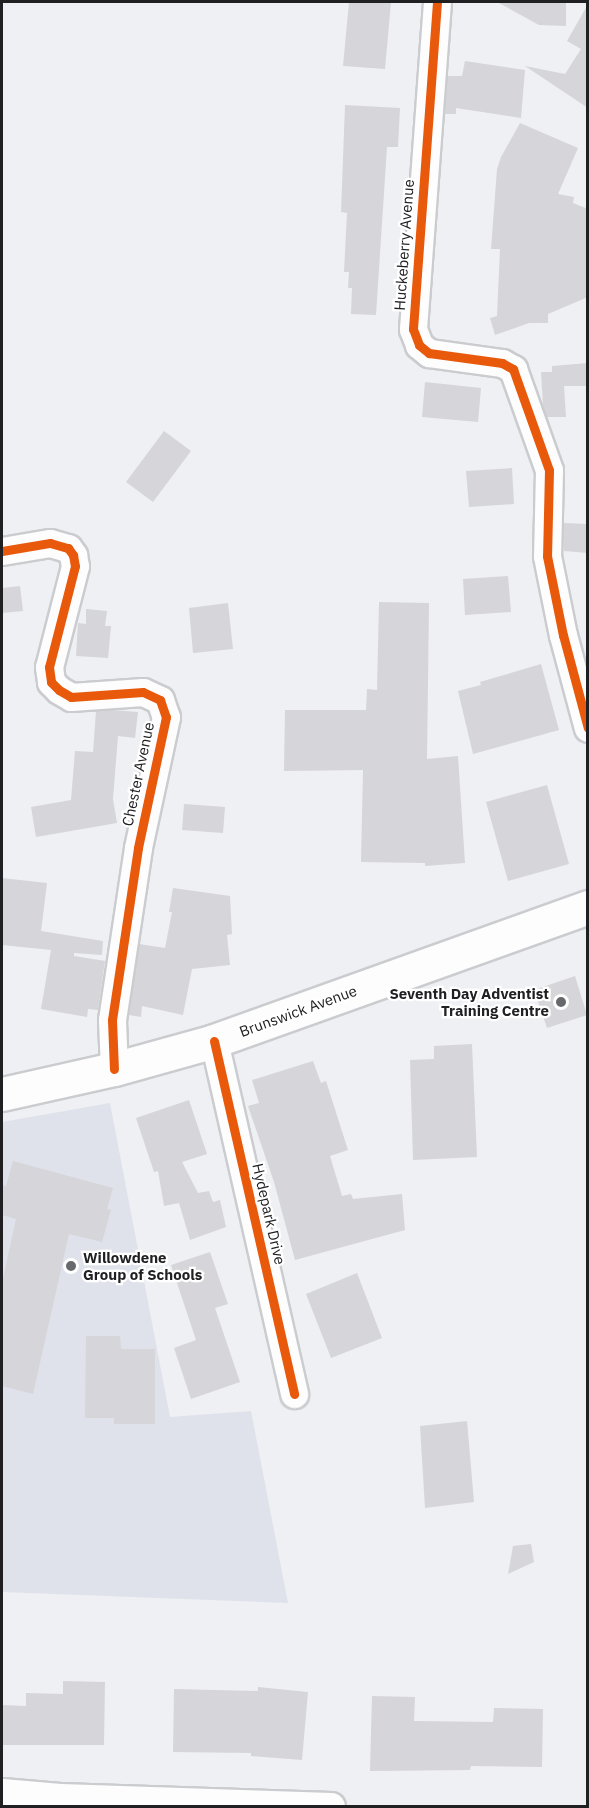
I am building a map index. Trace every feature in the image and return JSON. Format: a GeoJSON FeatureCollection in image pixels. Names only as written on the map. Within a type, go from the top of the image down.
{"type":"FeatureCollection","features":[{"type":"Feature","properties":{"kind":"main road","name":"Brunswick Avenue"},"geometry":{"type":"LineString","coordinates":[[2,1094],[114,1069],[214,1041],[588,907]]}},
{"type":"Feature","properties":{"kind":"street","name":"Huckeberry Avenue"},"geometry":{"type":"LineString","coordinates":[[437,2],[413,329],[419,345],[429,353],[502,363],[513,369],[549,470],[547,556],[563,635],[588,728]]}},
{"type":"Feature","properties":{"kind":"street","name":"Chester Avenue"},"geometry":{"type":"LineString","coordinates":[[2,551],[50,543],[68,548],[74,555],[75,566],[49,667],[51,682],[71,697],[143,692],[160,700],[166,717],[138,848],[112,1020],[114,1069]]}},
{"type":"Feature","properties":{"kind":"street","name":"Hydepark Drive"},"geometry":{"type":"LineString","coordinates":[[214,1041],[294,1394]]}},
{"type":"Feature","properties":{"kind":"street"},"geometry":{"type":"LineString","coordinates":[[2,1792],[60,1797],[331,1806]]}},
{"type":"Feature","properties":{"kind":"shaded area","name":"Willowdene Group of Schools"},"geometry":{"type":"Polygon","coordinates":[[[110,1103],[170,1417],[251,1411],[288,1603],[2,1592],[2,1122],[110,1103]]]}},
{"type":"Feature","properties":{"kind":"building"},"geometry":{"type":"Polygon","coordinates":[[[349,2],[391,2],[385,69],[343,66],[349,2]]]}},
{"type":"Feature","properties":{"kind":"building"},"geometry":{"type":"Polygon","coordinates":[[[497,2],[566,2],[566,26],[539,25],[497,2]]]}},
{"type":"Feature","properties":{"kind":"building"},"geometry":{"type":"Polygon","coordinates":[[[588,4],[588,108],[525,66],[565,74],[581,49],[567,41],[588,4]]]}},
{"type":"Feature","properties":{"kind":"building"},"geometry":{"type":"Polygon","coordinates":[[[465,61],[525,70],[521,118],[456,108],[456,114],[445,114],[447,76],[462,76],[465,61]]]}},
{"type":"Feature","properties":{"kind":"building"},"geometry":{"type":"Polygon","coordinates":[[[345,105],[400,108],[398,147],[387,147],[376,315],[351,314],[352,288],[348,288],[349,272],[344,272],[347,213],[341,212],[345,105]]]}},
{"type":"Feature","properties":{"kind":"building"},"geometry":{"type":"Polygon","coordinates":[[[520,123],[578,148],[558,194],[574,197],[573,203],[588,209],[588,297],[548,314],[548,323],[529,323],[495,335],[490,318],[497,316],[500,249],[491,249],[497,169],[520,123]]]}},
{"type":"Feature","properties":{"kind":"building"},"geometry":{"type":"Polygon","coordinates":[[[588,363],[588,386],[564,386],[566,417],[547,417],[543,405],[541,372],[552,372],[552,366],[588,363]]]}},
{"type":"Feature","properties":{"kind":"building"},"geometry":{"type":"Polygon","coordinates":[[[425,382],[481,388],[478,422],[422,417],[425,382]]]}},
{"type":"Feature","properties":{"kind":"building"},"geometry":{"type":"Polygon","coordinates":[[[164,431],[191,451],[153,502],[126,482],[164,431]]]}},
{"type":"Feature","properties":{"kind":"building"},"geometry":{"type":"Polygon","coordinates":[[[512,468],[514,504],[469,507],[466,471],[512,468]]]}},
{"type":"Feature","properties":{"kind":"building"},"geometry":{"type":"Polygon","coordinates":[[[564,523],[588,524],[588,553],[564,551],[564,523]]]}},
{"type":"Feature","properties":{"kind":"building"},"geometry":{"type":"Polygon","coordinates":[[[508,576],[511,612],[465,615],[463,579],[508,576]]]}},
{"type":"Feature","properties":{"kind":"building"},"geometry":{"type":"Polygon","coordinates":[[[20,586],[23,611],[2,613],[2,588],[20,586]]]}},
{"type":"Feature","properties":{"kind":"building"},"geometry":{"type":"Polygon","coordinates":[[[379,602],[429,603],[427,759],[458,756],[465,863],[425,866],[425,863],[361,862],[363,770],[284,771],[285,710],[366,710],[367,689],[377,690],[379,602]]]}},
{"type":"Feature","properties":{"kind":"building"},"geometry":{"type":"Polygon","coordinates":[[[228,603],[233,649],[193,653],[189,608],[228,603]]]}},
{"type":"Feature","properties":{"kind":"building"},"geometry":{"type":"Polygon","coordinates":[[[86,609],[107,611],[105,626],[111,626],[108,658],[76,656],[78,623],[86,624],[86,609]]]}},
{"type":"Feature","properties":{"kind":"building"},"geometry":{"type":"Polygon","coordinates":[[[541,664],[559,730],[473,754],[458,691],[541,664]]]}},
{"type":"Feature","properties":{"kind":"building"},"geometry":{"type":"Polygon","coordinates":[[[96,711],[138,712],[135,738],[118,736],[113,799],[117,823],[36,837],[31,807],[71,800],[75,751],[93,752],[96,711]]]}},
{"type":"Feature","properties":{"kind":"building"},"geometry":{"type":"Polygon","coordinates":[[[547,785],[569,864],[508,881],[486,802],[547,785]]]}},
{"type":"Feature","properties":{"kind":"building"},"geometry":{"type":"Polygon","coordinates":[[[184,804],[225,807],[223,833],[182,830],[184,804]]]}},
{"type":"Feature","properties":{"kind":"building"},"geometry":{"type":"Polygon","coordinates":[[[2,878],[47,883],[41,931],[103,941],[102,955],[74,953],[74,956],[105,961],[98,1010],[88,1009],[87,1017],[41,1009],[51,950],[2,945],[2,878]]]}},
{"type":"Feature","properties":{"kind":"building"},"geometry":{"type":"Polygon","coordinates":[[[173,888],[230,896],[232,934],[227,935],[230,965],[192,969],[183,1015],[142,1006],[141,1017],[129,1015],[139,944],[165,948],[172,912],[169,912],[173,888]]]}},
{"type":"Feature","properties":{"kind":"building","name":"Seventh Day Adventist Training Centre"},"geometry":{"type":"Polygon","coordinates":[[[575,976],[587,1015],[547,1028],[534,990],[575,976]]]}},
{"type":"Feature","properties":{"kind":"building"},"geometry":{"type":"Polygon","coordinates":[[[472,1044],[477,1157],[413,1160],[410,1060],[434,1059],[434,1046],[472,1044]]]}},
{"type":"Feature","properties":{"kind":"building"},"geometry":{"type":"Polygon","coordinates":[[[313,1061],[321,1083],[326,1081],[348,1150],[330,1156],[342,1196],[351,1194],[353,1199],[402,1194],[405,1230],[295,1260],[274,1182],[248,1106],[259,1103],[252,1080],[313,1061]]]}},
{"type":"Feature","properties":{"kind":"building"},"geometry":{"type":"Polygon","coordinates":[[[189,1100],[207,1154],[182,1162],[198,1193],[209,1191],[213,1202],[220,1200],[226,1227],[190,1240],[179,1203],[164,1206],[158,1171],[154,1172],[136,1118],[189,1100]]]}},
{"type":"Feature","properties":{"kind":"building"},"geometry":{"type":"Polygon","coordinates":[[[13,1161],[113,1188],[107,1209],[111,1210],[102,1242],[69,1234],[33,1394],[2,1386],[2,1283],[16,1219],[2,1215],[2,1185],[6,1186],[13,1161]]]}},
{"type":"Feature","properties":{"kind":"building"},"geometry":{"type":"Polygon","coordinates":[[[210,1252],[228,1304],[215,1308],[240,1382],[191,1399],[174,1348],[196,1340],[171,1265],[210,1252]]]}},
{"type":"Feature","properties":{"kind":"building"},"geometry":{"type":"Polygon","coordinates":[[[357,1273],[382,1338],[331,1358],[306,1294],[357,1273]]]}},
{"type":"Feature","properties":{"kind":"building"},"geometry":{"type":"Polygon","coordinates":[[[86,1336],[120,1336],[121,1349],[155,1349],[155,1424],[114,1424],[114,1418],[85,1418],[86,1336]]]}},
{"type":"Feature","properties":{"kind":"building"},"geometry":{"type":"Polygon","coordinates":[[[467,1421],[474,1502],[425,1508],[420,1426],[467,1421]]]}},
{"type":"Feature","properties":{"kind":"building"},"geometry":{"type":"Polygon","coordinates":[[[531,1544],[534,1562],[508,1574],[513,1546],[531,1544]]]}},
{"type":"Feature","properties":{"kind":"building"},"geometry":{"type":"Polygon","coordinates":[[[63,1681],[105,1682],[104,1745],[2,1745],[2,1705],[26,1706],[26,1693],[63,1694],[63,1681]]]}},
{"type":"Feature","properties":{"kind":"building"},"geometry":{"type":"Polygon","coordinates":[[[258,1687],[308,1692],[302,1760],[251,1756],[251,1753],[173,1752],[174,1689],[258,1691],[258,1687]]]}},
{"type":"Feature","properties":{"kind":"building"},"geometry":{"type":"Polygon","coordinates":[[[372,1696],[415,1697],[414,1721],[493,1722],[494,1708],[543,1709],[542,1767],[471,1766],[470,1770],[370,1771],[372,1696]]]}},
{"type":"Feature","properties":{"kind":"cycle path"},"geometry":{"type":"LineString","coordinates":[[437,2],[413,329],[419,345],[429,353],[502,363],[513,369],[549,470],[547,556],[563,635],[588,728]]}},
{"type":"Feature","properties":{"kind":"cycle path"},"geometry":{"type":"LineString","coordinates":[[2,551],[50,543],[68,548],[73,555],[75,566],[49,667],[51,682],[71,697],[143,692],[160,700],[166,717],[138,848],[112,1020],[114,1069]]}},
{"type":"Feature","properties":{"kind":"cycle path"},"geometry":{"type":"LineString","coordinates":[[214,1041],[294,1394]]}},
{"type":"Feature","properties":{"kind":"place","name":"Seventh Day Adventist Training Centre"},"geometry":{"type":"Point","coordinates":[561,1002]}},
{"type":"Feature","properties":{"kind":"place","name":"Willowdene Group of Schools"},"geometry":{"type":"Point","coordinates":[71,1266]}}]}
